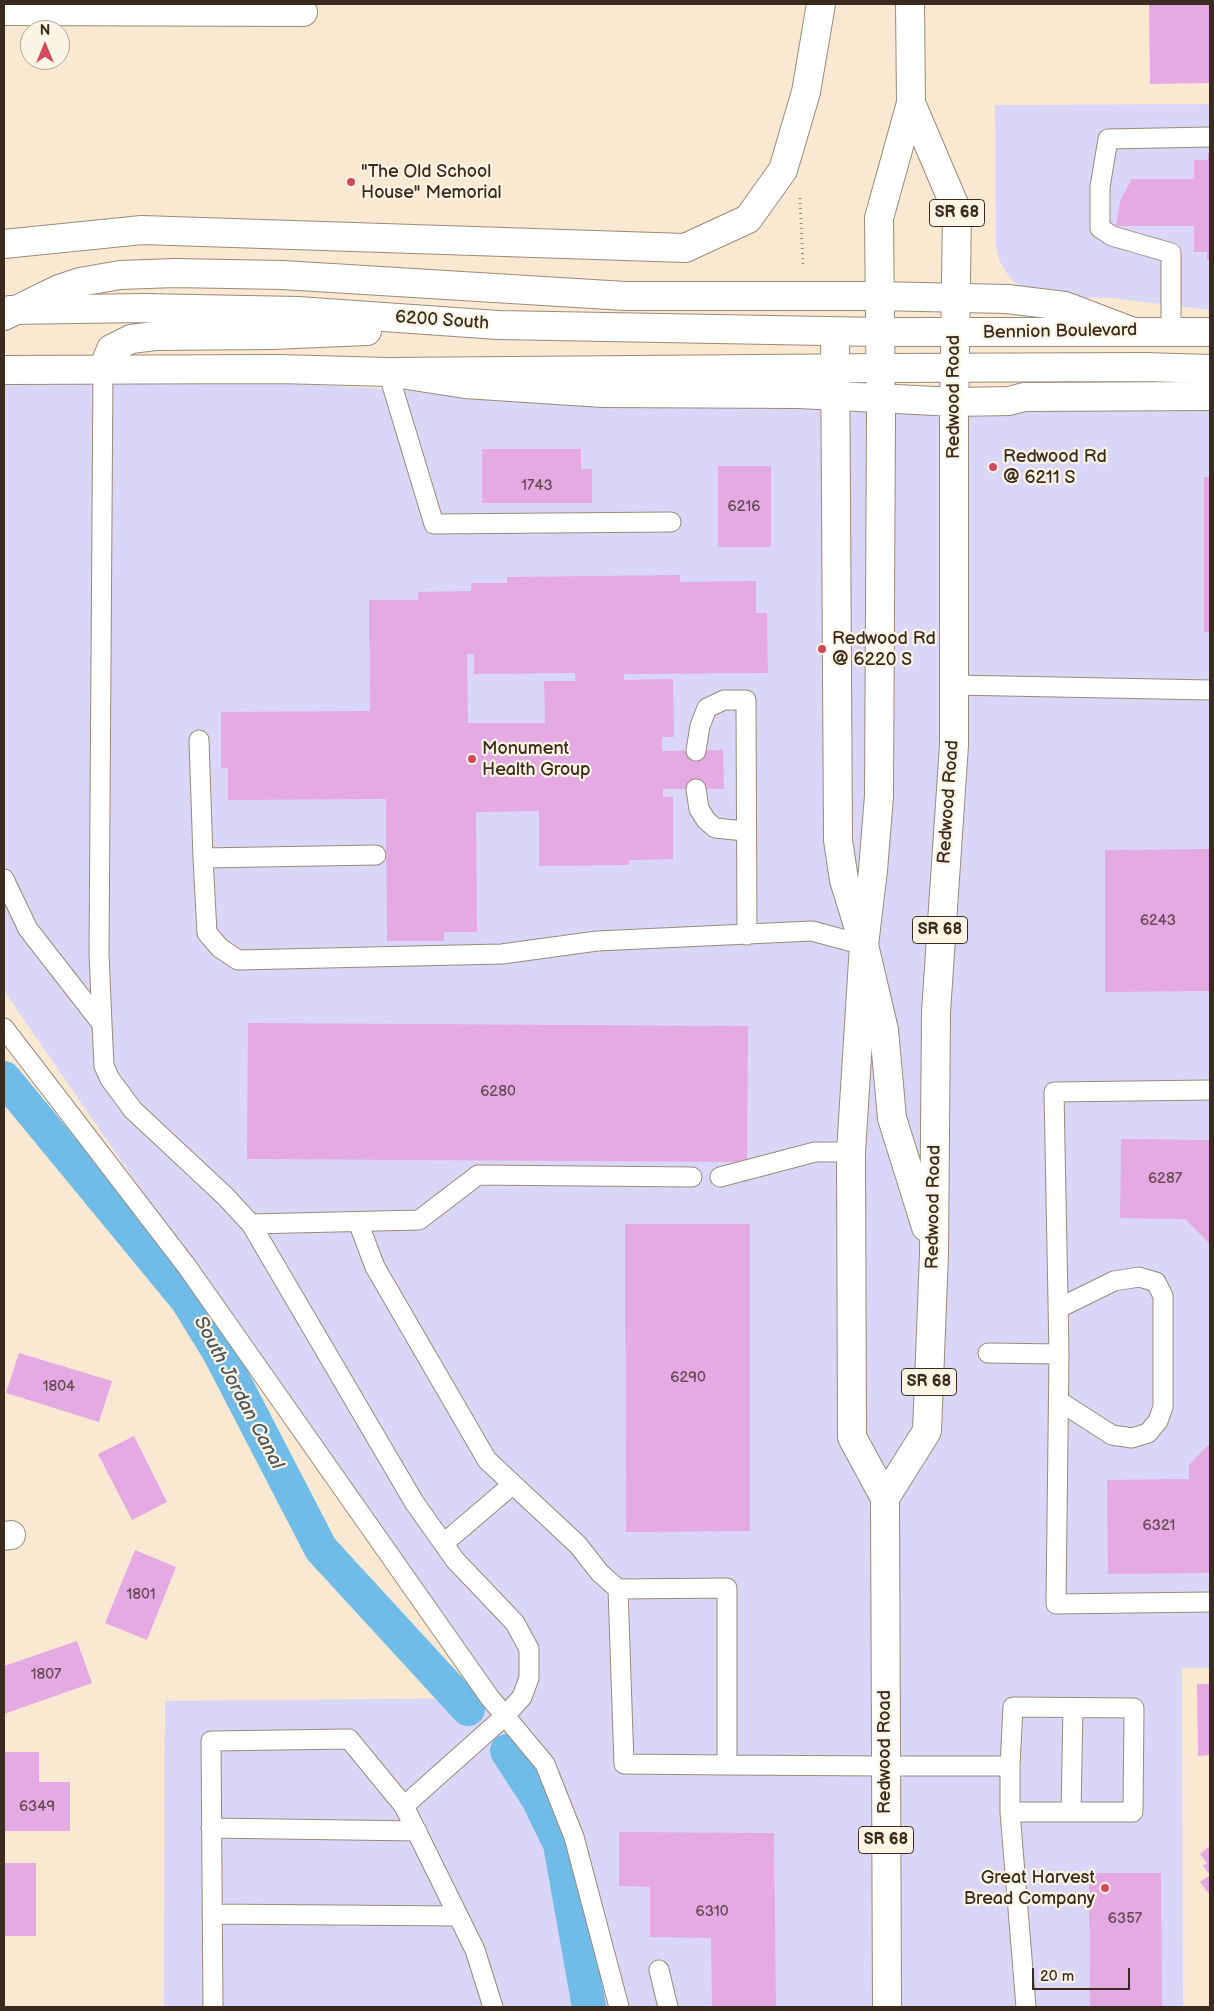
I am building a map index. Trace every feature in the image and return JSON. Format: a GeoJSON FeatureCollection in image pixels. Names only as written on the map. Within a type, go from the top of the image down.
{"type":"FeatureCollection","features":[{"type":"Feature","properties":{"kind":"main road"},"geometry":{"type":"LineString","coordinates":[[4,244],[142,230],[685,248],[748,219],[783,170],[806,92],[821,4]]}},
{"type":"Feature","properties":{"kind":"main road","name":"Redwood Road"},"geometry":{"type":"LineString","coordinates":[[887,2007],[885,1498],[852,1436],[851,1152],[864,946],[879,796],[881,368],[879,218],[911,103],[910,4]]}},
{"type":"Feature","properties":{"kind":"main road"},"geometry":{"type":"LineString","coordinates":[[4,11],[303,12]]}},
{"type":"Feature","properties":{"kind":"main road","name":"Redwood Road"},"geometry":{"type":"LineString","coordinates":[[885,1498],[927,1431],[934,1254],[936,1012],[954,745],[954,369],[957,211],[911,103]]}},
{"type":"Feature","properties":{"kind":"main road"},"geometry":{"type":"LineString","coordinates":[[8,312],[59,289],[80,282],[146,272],[283,275],[625,296],[880,296],[1007,299],[1065,306],[1131,331]]}},
{"type":"Feature","properties":{"kind":"main road","name":"6200 South"},"geometry":{"type":"LineString","coordinates":[[8,312],[143,308],[298,311],[498,325],[880,332]]}},
{"type":"Feature","properties":{"kind":"main road"},"geometry":{"type":"LineString","coordinates":[[103,370],[111,349],[131,339],[155,336],[272,335],[498,325]]}},
{"type":"Feature","properties":{"kind":"main road"},"geometry":{"type":"LineString","coordinates":[[835,332],[838,840],[844,880],[864,946],[884,1030],[892,1118],[934,1254]]}},
{"type":"Feature","properties":{"kind":"main road","name":"Bennion Boulevard"},"geometry":{"type":"LineString","coordinates":[[880,332],[1210,332]]}},
{"type":"Feature","properties":{"kind":"main road","name":"Bennion Boulevard"},"geometry":{"type":"LineString","coordinates":[[881,368],[1145,367],[1210,369]]}},
{"type":"Feature","properties":{"kind":"main road"},"geometry":{"type":"LineString","coordinates":[[4,370],[279,369],[388,372],[881,368]]}},
{"type":"Feature","properties":{"kind":"main road"},"geometry":{"type":"LineString","coordinates":[[388,372],[465,384],[585,392],[835,396],[954,402],[1009,401],[1024,397],[1210,396]]}},
{"type":"Feature","properties":{"kind":"lane"},"geometry":{"type":"LineString","coordinates":[[1171,331],[1171,254],[1112,236],[1100,228],[1100,187],[1108,139],[1210,137]]}},
{"type":"Feature","properties":{"kind":"lane"},"geometry":{"type":"LineString","coordinates":[[103,370],[99,953],[104,1066],[110,1079],[127,1103],[159,1137],[252,1224],[414,1502],[455,1560],[515,1623],[529,1649],[529,1678],[522,1697],[505,1716],[404,1806]]}},
{"type":"Feature","properties":{"kind":"lane"},"geometry":{"type":"LineString","coordinates":[[388,372],[434,524],[671,522]]}},
{"type":"Feature","properties":{"kind":"lane"},"geometry":{"type":"LineString","coordinates":[[954,685],[1210,690]]}},
{"type":"Feature","properties":{"kind":"lane"},"geometry":{"type":"LineString","coordinates":[[696,750],[700,726],[707,708],[724,700],[746,700],[745,831],[747,935]]}},
{"type":"Feature","properties":{"kind":"lane"},"geometry":{"type":"LineString","coordinates":[[199,740],[207,933],[220,948],[238,960],[502,954],[597,940],[812,931],[864,946]]}},
{"type":"Feature","properties":{"kind":"lane"},"geometry":{"type":"LineString","coordinates":[[696,789],[699,809],[706,820],[715,828],[745,831]]}},
{"type":"Feature","properties":{"kind":"lane"},"geometry":{"type":"LineString","coordinates":[[203,858],[376,855]]}},
{"type":"Feature","properties":{"kind":"lane"},"geometry":{"type":"LineString","coordinates":[[4,879],[28,929],[102,1024]]}},
{"type":"Feature","properties":{"kind":"lane"},"geometry":{"type":"LineString","coordinates":[[4,1028],[188,1268],[490,1698],[545,1764],[574,1837],[619,2007]]}},
{"type":"Feature","properties":{"kind":"lane"},"geometry":{"type":"LineString","coordinates":[[1210,1090],[1054,1092],[1059,1308],[1056,1604],[1210,1602]]}},
{"type":"Feature","properties":{"kind":"lane"},"geometry":{"type":"LineString","coordinates":[[720,1177],[815,1152],[851,1152]]}},
{"type":"Feature","properties":{"kind":"lane"},"geometry":{"type":"LineString","coordinates":[[252,1224],[419,1220],[478,1175],[692,1177]]}},
{"type":"Feature","properties":{"kind":"lane"},"geometry":{"type":"LineString","coordinates":[[358,1222],[376,1267],[487,1460],[578,1545],[600,1573],[618,1589],[727,1588],[727,1765]]}},
{"type":"Feature","properties":{"kind":"lane"},"geometry":{"type":"LineString","coordinates":[[1059,1308],[1114,1281],[1140,1277],[1156,1282],[1163,1296],[1164,1407],[1158,1421],[1148,1433],[1132,1438],[1112,1436],[1059,1401]]}},
{"type":"Feature","properties":{"kind":"lane"},"geometry":{"type":"LineString","coordinates":[[988,1353],[1059,1354]]}},
{"type":"Feature","properties":{"kind":"lane"},"geometry":{"type":"LineString","coordinates":[[444,1543],[512,1485]]}},
{"type":"Feature","properties":{"kind":"lane"},"geometry":{"type":"LineString","coordinates":[[618,1589],[624,1764],[1010,1766]]}},
{"type":"Feature","properties":{"kind":"lane"},"geometry":{"type":"LineString","coordinates":[[1010,1812],[1133,1812],[1134,1708],[1013,1707],[1010,1812],[1026,2007]]}},
{"type":"Feature","properties":{"kind":"lane"},"geometry":{"type":"LineString","coordinates":[[1071,1812],[1073,1708]]}},
{"type":"Feature","properties":{"kind":"lane"},"geometry":{"type":"LineString","coordinates":[[213,2007],[211,1741],[349,1739],[404,1806],[476,1950],[493,2007]]}},
{"type":"Feature","properties":{"kind":"lane"},"geometry":{"type":"LineString","coordinates":[[211,1828],[416,1831]]}},
{"type":"Feature","properties":{"kind":"lane"},"geometry":{"type":"LineString","coordinates":[[212,1914],[458,1916]]}},
{"type":"Feature","properties":{"kind":"lane"},"geometry":{"type":"LineString","coordinates":[[659,1970],[668,2007]]}},
{"type":"Feature","properties":{"kind":"path"},"geometry":{"type":"LineString","coordinates":[[799,195],[802,204],[803,275]]}},
{"type":"Feature","properties":{"kind":"shaded area"},"geometry":{"type":"Polygon","coordinates":[[[1210,104],[1210,310],[1112,298],[1057,297],[1023,289],[1010,278],[1000,262],[996,247],[995,105],[1210,104]]]}},
{"type":"Feature","properties":{"kind":"shaded area"},"geometry":{"type":"Polygon","coordinates":[[[4,382],[289,383],[467,394],[1210,409],[1210,1668],[1182,1668],[1183,2007],[164,2007],[165,1701],[489,1698],[290,1413],[142,1191],[4,991],[4,382]]]}},
{"type":"Feature","properties":{"kind":"building"},"geometry":{"type":"Polygon","coordinates":[[[1149,4],[1210,4],[1210,83],[1150,84],[1149,4]]]}},
{"type":"Feature","properties":{"kind":"building"},"geometry":{"type":"Polygon","coordinates":[[[1208,153],[1210,153],[1210,260],[1207,260],[1207,252],[1194,252],[1194,226],[1116,226],[1120,201],[1132,179],[1194,179],[1194,160],[1208,160],[1208,153]]]}},
{"type":"Feature","properties":{"kind":"building"},"geometry":{"type":"Polygon","coordinates":[[[482,449],[581,449],[581,469],[592,469],[592,503],[482,503],[482,449]]]}},
{"type":"Feature","properties":{"kind":"building"},"geometry":{"type":"Polygon","coordinates":[[[718,466],[771,466],[771,547],[718,547],[718,466]]]}},
{"type":"Feature","properties":{"kind":"building"},"geometry":{"type":"Polygon","coordinates":[[[1204,477],[1210,477],[1210,632],[1204,632],[1204,477]]]}},
{"type":"Feature","properties":{"kind":"building","name":"Monument Health Group"},"geometry":{"type":"Polygon","coordinates":[[[680,575],[680,582],[756,581],[756,613],[767,613],[768,673],[624,674],[624,680],[673,679],[674,737],[662,737],[662,751],[723,750],[724,789],[663,789],[663,797],[673,797],[673,859],[629,860],[629,865],[539,866],[539,811],[476,812],[477,932],[444,932],[444,941],[387,941],[386,799],[228,800],[228,768],[221,768],[221,712],[370,711],[369,600],[418,600],[418,592],[471,591],[471,583],[507,583],[507,577],[680,575]],[[467,654],[468,723],[545,723],[544,681],[575,681],[575,673],[474,674],[474,654],[467,654]]]}},
{"type":"Feature","properties":{"kind":"building"},"geometry":{"type":"Polygon","coordinates":[[[1210,849],[1210,991],[1105,992],[1105,850],[1210,849]]]}},
{"type":"Feature","properties":{"kind":"building"},"geometry":{"type":"Polygon","coordinates":[[[248,1023],[748,1026],[747,1162],[247,1159],[248,1023]]]}},
{"type":"Feature","properties":{"kind":"building"},"geometry":{"type":"Polygon","coordinates":[[[1121,1139],[1210,1140],[1210,1244],[1185,1219],[1120,1218],[1121,1139]]]}},
{"type":"Feature","properties":{"kind":"building"},"geometry":{"type":"Polygon","coordinates":[[[625,1224],[750,1224],[750,1531],[626,1532],[625,1224]]]}},
{"type":"Feature","properties":{"kind":"building"},"geometry":{"type":"Polygon","coordinates":[[[19,1353],[112,1381],[99,1422],[6,1393],[19,1353]]]}},
{"type":"Feature","properties":{"kind":"building"},"geometry":{"type":"Polygon","coordinates":[[[134,1436],[167,1502],[132,1520],[98,1454],[134,1436]]]}},
{"type":"Feature","properties":{"kind":"building"},"geometry":{"type":"Polygon","coordinates":[[[1207,1446],[1210,1446],[1210,1573],[1108,1574],[1107,1480],[1189,1479],[1189,1465],[1207,1446]]]}},
{"type":"Feature","properties":{"kind":"building"},"geometry":{"type":"Polygon","coordinates":[[[135,1550],[176,1567],[147,1640],[105,1623],[135,1550]]]}},
{"type":"Feature","properties":{"kind":"building"},"geometry":{"type":"Polygon","coordinates":[[[77,1641],[92,1683],[4,1714],[4,1666],[77,1641]]]}},
{"type":"Feature","properties":{"kind":"building"},"geometry":{"type":"Polygon","coordinates":[[[1197,1684],[1210,1684],[1210,1755],[1198,1756],[1197,1684]]]}},
{"type":"Feature","properties":{"kind":"building"},"geometry":{"type":"Polygon","coordinates":[[[4,1752],[39,1752],[39,1782],[70,1782],[70,1831],[4,1831],[4,1752]]]}},
{"type":"Feature","properties":{"kind":"building"},"geometry":{"type":"Polygon","coordinates":[[[619,1832],[774,1833],[776,2007],[712,2007],[711,1938],[650,1937],[650,1887],[619,1886],[619,1832]]]}},
{"type":"Feature","properties":{"kind":"building"},"geometry":{"type":"Polygon","coordinates":[[[1210,1846],[1210,1875],[1203,1866],[1207,1863],[1200,1854],[1210,1846]]]}},
{"type":"Feature","properties":{"kind":"building"},"geometry":{"type":"Polygon","coordinates":[[[4,1863],[36,1863],[36,1936],[4,1936],[4,1863]]]}},
{"type":"Feature","properties":{"kind":"building"},"geometry":{"type":"Polygon","coordinates":[[[1089,1873],[1161,1873],[1162,2007],[1090,2007],[1089,1873]]]}},
{"type":"Feature","properties":{"kind":"building"},"geometry":{"type":"Polygon","coordinates":[[[1210,1875],[1210,1895],[1200,1882],[1210,1875]]]}},
{"type":"Feature","properties":{"kind":"waterway","name":"South Jordan Canal"},"geometry":{"type":"LineString","coordinates":[[4,1078],[187,1300],[220,1354],[321,1549],[468,1709]]}},
{"type":"Feature","properties":{"kind":"waterway","name":"South Jordan Canal"},"geometry":{"type":"LineString","coordinates":[[507,1751],[538,1799],[560,1844],[589,2007]]}},
{"type":"Feature","properties":{"kind":"place","name":"\"The Old School House\" Memorial"},"geometry":{"type":"Point","coordinates":[351,182]}},
{"type":"Feature","properties":{"kind":"place","name":"Redwood Rd @ 6211 S"},"geometry":{"type":"Point","coordinates":[993,467]}},
{"type":"Feature","properties":{"kind":"place","name":"Redwood Rd @ 6220 S"},"geometry":{"type":"Point","coordinates":[822,649]}},
{"type":"Feature","properties":{"kind":"place","name":"Monument Health Group"},"geometry":{"type":"Point","coordinates":[472,759]}},
{"type":"Feature","properties":{"kind":"place","name":"Great Harvest Bread Company"},"geometry":{"type":"Point","coordinates":[1105,1888]}}]}
